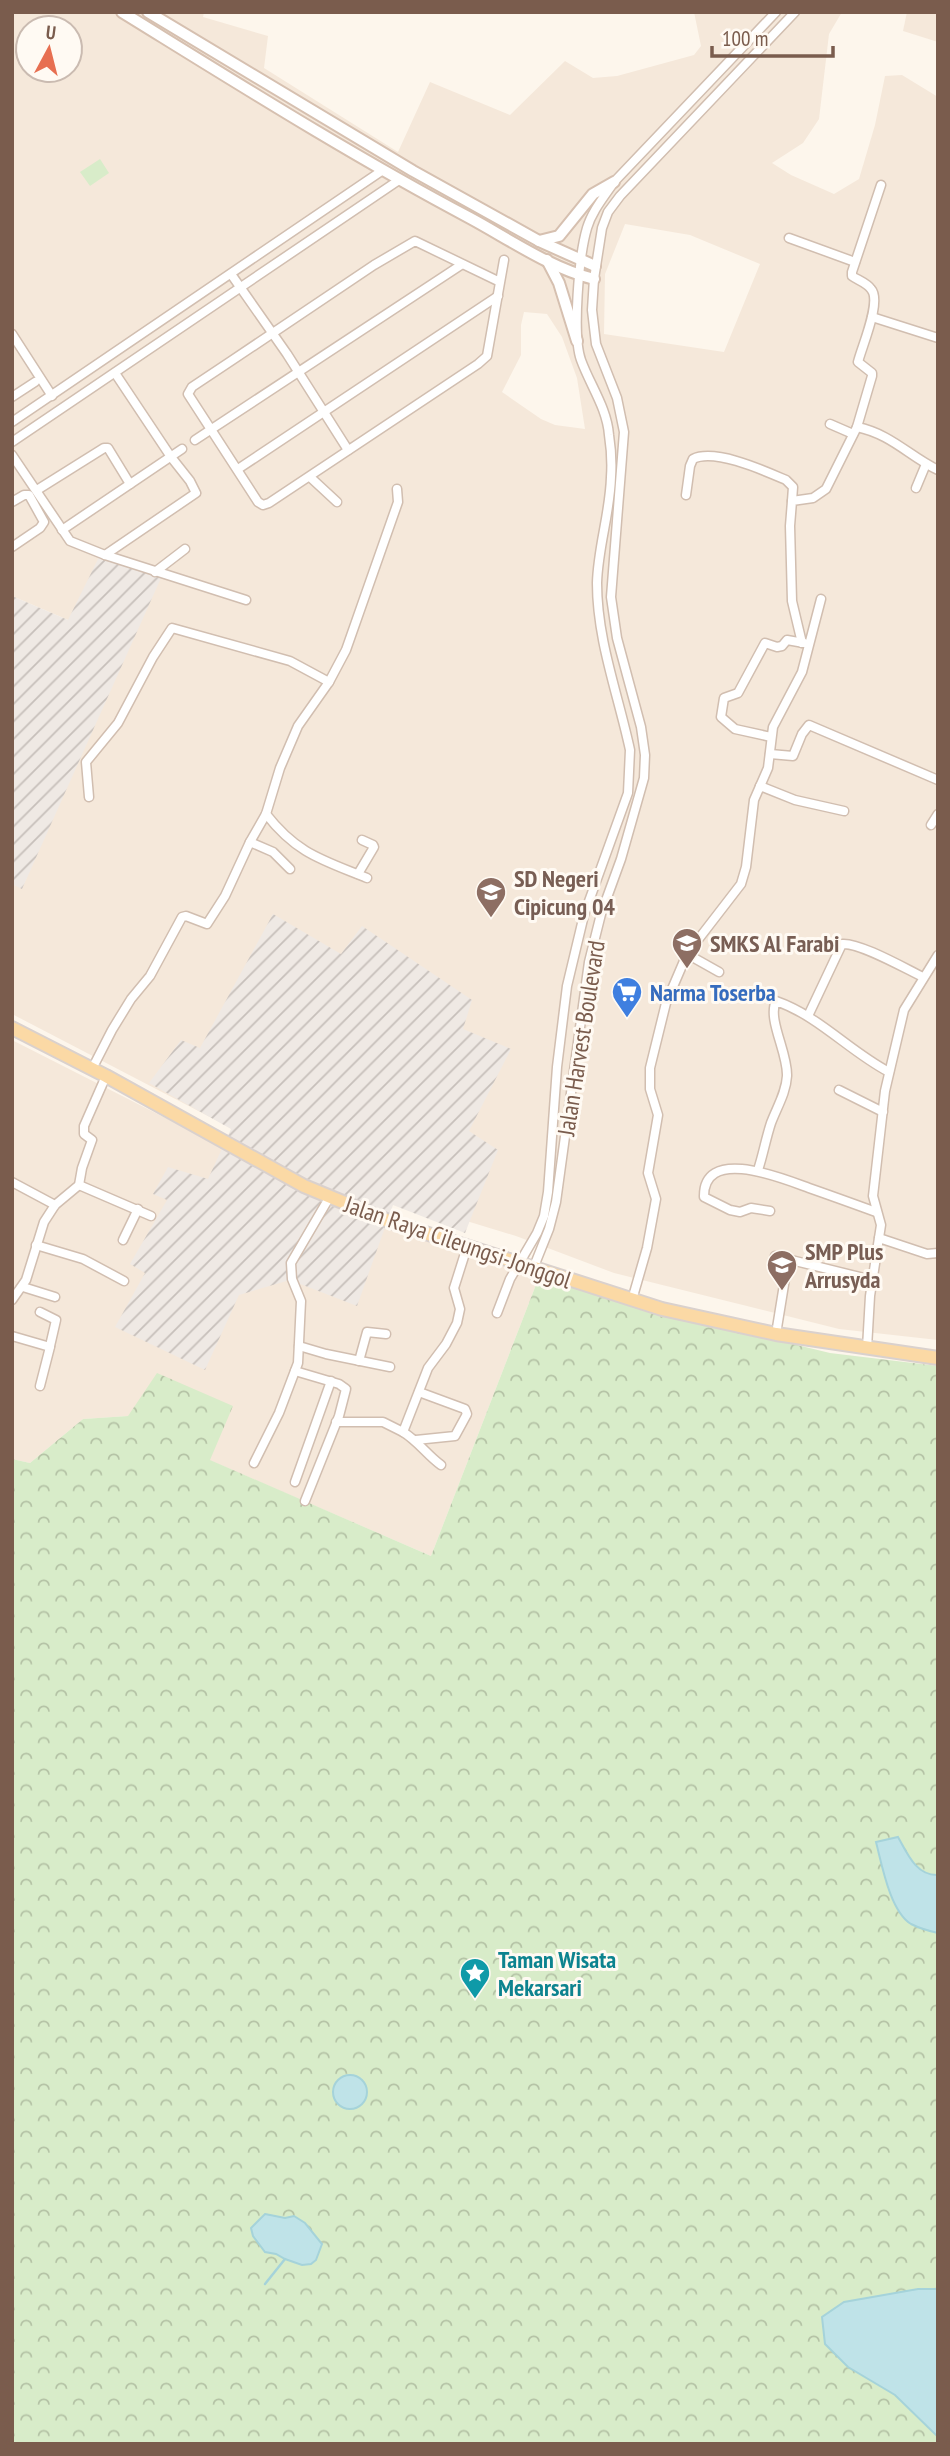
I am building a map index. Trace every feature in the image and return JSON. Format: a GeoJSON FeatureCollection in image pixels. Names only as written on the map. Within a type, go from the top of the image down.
{"type":"FeatureCollection","features":[{"type":"Feature","properties":{"kind":"main road","name":"Jalan Raya Cileungsi-Jonggol"},"geometry":{"type":"LineString","coordinates":[[12,1028],[106,1076],[304,1186],[391,1222],[662,1309],[776,1334],[938,1358]]}},
{"type":"Feature","properties":{"kind":"street"},"geometry":{"type":"LineString","coordinates":[[122,12],[399,180],[547,260],[594,279]]}},
{"type":"Feature","properties":{"kind":"street"},"geometry":{"type":"LineString","coordinates":[[148,12],[413,171],[539,241],[595,266]]}},
{"type":"Feature","properties":{"kind":"street","name":"Jalan Harvest Boulevard"},"geometry":{"type":"LineString","coordinates":[[498,1312],[510,1279],[537,1233],[547,1200],[556,1075],[567,986],[584,915],[628,793],[631,764],[598,617],[598,566],[611,478],[609,432],[577,341],[579,275],[587,227],[614,182],[776,12]]}},
{"type":"Feature","properties":{"kind":"street","name":"Jalan Harvest Boulevard"},"geometry":{"type":"LineString","coordinates":[[533,1269],[549,1229],[556,1202],[589,962],[601,914],[641,790],[645,755],[641,727],[617,638],[611,597],[624,432],[617,398],[596,344],[592,310],[601,228],[608,212],[620,197],[795,12]]}},
{"type":"Feature","properties":{"kind":"street"},"geometry":{"type":"LineString","coordinates":[[736,54],[747,63]]}},
{"type":"Feature","properties":{"kind":"street"},"geometry":{"type":"LineString","coordinates":[[12,442],[115,373],[383,170]]}},
{"type":"Feature","properties":{"kind":"street"},"geometry":{"type":"LineString","coordinates":[[12,422],[176,309],[236,281],[399,180]]}},
{"type":"Feature","properties":{"kind":"street"},"geometry":{"type":"LineString","coordinates":[[539,241],[559,236],[593,194],[614,182]]}},
{"type":"Feature","properties":{"kind":"street"},"geometry":{"type":"LineString","coordinates":[[793,501],[813,498],[826,489],[855,431],[872,376],[872,373],[858,362],[872,317],[874,293],[852,275],[881,185]]}},
{"type":"Feature","properties":{"kind":"street"},"geometry":{"type":"LineString","coordinates":[[789,238],[855,262]]}},
{"type":"Feature","properties":{"kind":"street"},"geometry":{"type":"LineString","coordinates":[[500,282],[415,240],[188,391],[189,397],[262,505],[310,477],[478,364],[487,355],[504,260]]}},
{"type":"Feature","properties":{"kind":"street"},"geometry":{"type":"LineString","coordinates":[[547,260],[559,283],[577,341]]}},
{"type":"Feature","properties":{"kind":"street"},"geometry":{"type":"LineString","coordinates":[[195,440],[461,265]]}},
{"type":"Feature","properties":{"kind":"street"},"geometry":{"type":"LineString","coordinates":[[236,281],[348,450]]}},
{"type":"Feature","properties":{"kind":"street"},"geometry":{"type":"LineString","coordinates":[[238,470],[498,296]]}},
{"type":"Feature","properties":{"kind":"street"},"geometry":{"type":"LineString","coordinates":[[872,317],[938,338]]}},
{"type":"Feature","properties":{"kind":"street"},"geometry":{"type":"LineString","coordinates":[[12,334],[52,396]]}},
{"type":"Feature","properties":{"kind":"street"},"geometry":{"type":"LineString","coordinates":[[105,555],[195,496],[196,491],[115,373]]}},
{"type":"Feature","properties":{"kind":"street"},"geometry":{"type":"LineString","coordinates":[[12,397],[35,382]]}},
{"type":"Feature","properties":{"kind":"street"},"geometry":{"type":"LineString","coordinates":[[830,424],[892,440],[938,470]]}},
{"type":"Feature","properties":{"kind":"street"},"geometry":{"type":"LineString","coordinates":[[37,490],[104,448],[108,448],[131,484]]}},
{"type":"Feature","properties":{"kind":"street"},"geometry":{"type":"LineString","coordinates":[[62,530],[182,449]]}},
{"type":"Feature","properties":{"kind":"street"},"geometry":{"type":"LineString","coordinates":[[12,455],[70,541],[155,572],[246,600]]}},
{"type":"Feature","properties":{"kind":"street"},"geometry":{"type":"LineString","coordinates":[[632,1300],[647,1248],[656,1199],[648,1173],[657,1115],[650,1089],[651,1060],[666,1003],[687,954],[741,884],[746,867],[754,800],[768,768],[774,724],[802,672],[805,644],[792,601],[790,526],[793,487],[786,480],[715,456],[700,456],[693,459],[685,495]]}},
{"type":"Feature","properties":{"kind":"street"},"geometry":{"type":"LineString","coordinates":[[916,488],[926,464]]}},
{"type":"Feature","properties":{"kind":"street"},"geometry":{"type":"LineString","coordinates":[[310,477],[337,502]]}},
{"type":"Feature","properties":{"kind":"street"},"geometry":{"type":"LineString","coordinates":[[92,1069],[131,999],[150,976],[180,920],[184,915],[204,924],[209,922],[237,872],[250,842],[267,814],[280,768],[294,735],[329,682],[362,612],[398,502],[397,489]]}},
{"type":"Feature","properties":{"kind":"street"},"geometry":{"type":"LineString","coordinates":[[12,502],[29,495],[44,522],[40,528],[12,547]]}},
{"type":"Feature","properties":{"kind":"street"},"geometry":{"type":"LineString","coordinates":[[155,572],[185,549]]}},
{"type":"Feature","properties":{"kind":"street"},"geometry":{"type":"LineString","coordinates":[[805,644],[814,633],[821,599]]}},
{"type":"Feature","properties":{"kind":"street"},"geometry":{"type":"LineString","coordinates":[[89,797],[86,762],[118,723],[172,628],[290,661],[329,682]]}},
{"type":"Feature","properties":{"kind":"street"},"geometry":{"type":"LineString","coordinates":[[771,737],[735,729],[721,717],[724,698],[738,693],[765,643],[777,647],[787,640],[805,644]]}},
{"type":"Feature","properties":{"kind":"street"},"geometry":{"type":"LineString","coordinates":[[770,754],[793,756],[808,725],[938,780]]}},
{"type":"Feature","properties":{"kind":"street"},"geometry":{"type":"LineString","coordinates":[[761,786],[795,800],[844,811]]}},
{"type":"Feature","properties":{"kind":"street"},"geometry":{"type":"LineString","coordinates":[[267,814],[293,844],[367,878]]}},
{"type":"Feature","properties":{"kind":"street"},"geometry":{"type":"LineString","coordinates":[[931,825],[938,814]]}},
{"type":"Feature","properties":{"kind":"street"},"geometry":{"type":"LineString","coordinates":[[358,874],[374,848],[362,840]]}},
{"type":"Feature","properties":{"kind":"street"},"geometry":{"type":"LineString","coordinates":[[250,842],[273,852],[290,869]]}},
{"type":"Feature","properties":{"kind":"street"},"geometry":{"type":"LineString","coordinates":[[808,1016],[842,944],[859,947],[923,977]]}},
{"type":"Feature","properties":{"kind":"street"},"geometry":{"type":"LineString","coordinates":[[687,954],[719,972]]}},
{"type":"Feature","properties":{"kind":"street"},"geometry":{"type":"LineString","coordinates":[[867,1348],[881,1225],[873,1196],[889,1072],[902,1014],[938,954]]}},
{"type":"Feature","properties":{"kind":"street"},"geometry":{"type":"LineString","coordinates":[[758,1170],[771,1124],[785,1089],[787,1075],[786,1057],[773,1011],[774,1003],[778,1001],[808,1016],[862,1058],[889,1072]]}},
{"type":"Feature","properties":{"kind":"street"},"geometry":{"type":"LineString","coordinates":[[556,1075],[573,1076]]}},
{"type":"Feature","properties":{"kind":"street"},"geometry":{"type":"LineString","coordinates":[[12,1300],[23,1287],[44,1222],[55,1205],[79,1185],[92,1140],[84,1134],[84,1126],[106,1076]]}},
{"type":"Feature","properties":{"kind":"street"},"geometry":{"type":"LineString","coordinates":[[839,1090],[883,1111]]}},
{"type":"Feature","properties":{"kind":"street"},"geometry":{"type":"LineString","coordinates":[[770,1211],[751,1208],[740,1212],[730,1210],[703,1195],[709,1178],[729,1169],[758,1170],[876,1212]]}},
{"type":"Feature","properties":{"kind":"street"},"geometry":{"type":"LineString","coordinates":[[12,1182],[55,1205]]}},
{"type":"Feature","properties":{"kind":"street"},"geometry":{"type":"LineString","coordinates":[[79,1185],[151,1216]]}},
{"type":"Feature","properties":{"kind":"street"},"geometry":{"type":"LineString","coordinates":[[254,1463],[279,1413],[295,1371],[299,1346],[300,1296],[292,1279],[291,1263],[329,1198]]}},
{"type":"Feature","properties":{"kind":"street"},"geometry":{"type":"LineString","coordinates":[[123,1240],[138,1209]]}},
{"type":"Feature","properties":{"kind":"street"},"geometry":{"type":"LineString","coordinates":[[879,1238],[927,1254],[938,1253]]}},
{"type":"Feature","properties":{"kind":"street"},"geometry":{"type":"LineString","coordinates":[[36,1245],[83,1259],[124,1282]]}},
{"type":"Feature","properties":{"kind":"street"},"geometry":{"type":"LineString","coordinates":[[403,1433],[428,1368],[457,1324],[460,1309],[454,1288],[467,1247]]}},
{"type":"Feature","properties":{"kind":"street"},"geometry":{"type":"LineString","coordinates":[[775,1256],[873,1280]]}},
{"type":"Feature","properties":{"kind":"street"},"geometry":{"type":"LineString","coordinates":[[776,1334],[788,1260]]}},
{"type":"Feature","properties":{"kind":"street"},"geometry":{"type":"LineString","coordinates":[[23,1287],[55,1297]]}},
{"type":"Feature","properties":{"kind":"street"},"geometry":{"type":"LineString","coordinates":[[40,1312],[57,1321],[40,1386]]}},
{"type":"Feature","properties":{"kind":"street"},"geometry":{"type":"LineString","coordinates":[[359,1361],[367,1332],[386,1334]]}},
{"type":"Feature","properties":{"kind":"street"},"geometry":{"type":"LineString","coordinates":[[12,1336],[50,1346]]}},
{"type":"Feature","properties":{"kind":"street"},"geometry":{"type":"LineString","coordinates":[[299,1346],[390,1367]]}},
{"type":"Feature","properties":{"kind":"street"},"geometry":{"type":"LineString","coordinates":[[295,1371],[331,1381],[346,1389],[337,1422],[305,1501]]}},
{"type":"Feature","properties":{"kind":"street"},"geometry":{"type":"LineString","coordinates":[[295,1482],[331,1381]]}},
{"type":"Feature","properties":{"kind":"street"},"geometry":{"type":"LineString","coordinates":[[416,1440],[455,1436],[467,1414],[467,1410],[462,1407],[419,1392]]}},
{"type":"Feature","properties":{"kind":"street"},"geometry":{"type":"LineString","coordinates":[[337,1422],[383,1422],[416,1440],[429,1456],[441,1465]]}},
{"type":"Feature","properties":{"kind":"shaded area"},"geometry":{"type":"Polygon","coordinates":[[[12,12],[204,12],[203,17],[268,36],[264,68],[398,152],[430,82],[510,115],[565,61],[593,78],[617,76],[694,55],[701,46],[694,12],[842,12],[829,34],[819,119],[803,143],[772,163],[791,175],[834,194],[859,179],[875,125],[885,76],[902,75],[938,97],[938,1340],[839,1329],[614,1273],[516,1236],[329,1179],[12,1014],[12,884],[22,888],[75,768],[68,620],[12,596],[12,12]],[[625,224],[605,274],[604,334],[724,352],[760,264],[690,235],[625,224]],[[524,312],[521,355],[502,392],[541,419],[555,425],[585,429],[577,378],[562,337],[547,314],[524,312]]]}},
{"type":"Feature","properties":{"kind":"shaded area"},"geometry":{"type":"Polygon","coordinates":[[[907,12],[938,12],[938,42],[903,31],[907,12]]]}},
{"type":"Feature","properties":{"kind":"shaded area"},"geometry":{"type":"Polygon","coordinates":[[[99,557],[161,578],[22,889],[12,884],[12,596],[68,620],[99,557]]]}},
{"type":"Feature","properties":{"kind":"shaded area"},"geometry":{"type":"Polygon","coordinates":[[[273,914],[341,954],[362,926],[472,1000],[463,1029],[511,1049],[469,1131],[498,1150],[465,1233],[393,1205],[357,1306],[290,1280],[239,1295],[205,1370],[115,1327],[145,1273],[130,1264],[167,1200],[153,1194],[168,1167],[208,1179],[231,1129],[149,1083],[181,1040],[200,1048],[273,914]]]}},
{"type":"Feature","properties":{"kind":"shaded area"},"geometry":{"type":"Polygon","coordinates":[[[12,1040],[356,1219],[539,1277],[431,1556],[209,1460],[128,1416],[83,1419],[30,1463],[12,1459],[12,1040]]]}},
{"type":"Feature","properties":{"kind":"green space"},"geometry":{"type":"Polygon","coordinates":[[[100,159],[109,173],[90,186],[80,172],[100,159]]]}},
{"type":"Feature","properties":{"kind":"green space","name":"Taman Wisata Mekarsari"},"geometry":{"type":"Polygon","coordinates":[[[539,1277],[605,1298],[830,1353],[938,1366],[938,2444],[12,2444],[12,1459],[30,1463],[83,1419],[128,1416],[157,1373],[233,1406],[210,1460],[431,1556],[539,1277]]]}},
{"type":"Feature","properties":{"kind":"water"},"geometry":{"type":"Polygon","coordinates":[[[898,1837],[918,1868],[938,1875],[938,1933],[911,1924],[904,1918],[892,1898],[876,1842],[898,1837]]]}},
{"type":"Feature","properties":{"kind":"water"},"geometry":{"type":"Polygon","coordinates":[[[350,2075],[362,2080],[367,2092],[362,2104],[350,2109],[338,2104],[333,2092],[338,2080],[350,2075]]]}},
{"type":"Feature","properties":{"kind":"water"},"geometry":{"type":"Polygon","coordinates":[[[265,2214],[285,2218],[294,2216],[305,2223],[322,2244],[316,2260],[302,2265],[265,2252],[253,2236],[251,2228],[265,2214]]]}},
{"type":"Feature","properties":{"kind":"water"},"geometry":{"type":"Polygon","coordinates":[[[918,2289],[938,2289],[938,2437],[895,2395],[848,2367],[825,2344],[822,2317],[844,2302],[918,2289]]]}},
{"type":"Feature","properties":{"kind":"waterway"},"geometry":{"type":"LineString","coordinates":[[265,2284],[285,2259]]}},
{"type":"Feature","properties":{"kind":"place","name":"SD Negeri Cipicung 04"},"geometry":{"type":"Point","coordinates":[491,919]}},
{"type":"Feature","properties":{"kind":"place","name":"SMKS Al Farabi"},"geometry":{"type":"Point","coordinates":[687,970]}},
{"type":"Feature","properties":{"kind":"place","name":"Narma Toserba"},"geometry":{"type":"Point","coordinates":[627,1019]}},
{"type":"Feature","properties":{"kind":"place","name":"SMP Plus Arrusyda"},"geometry":{"type":"Point","coordinates":[782,1292]}},
{"type":"Feature","properties":{"kind":"place","name":"Taman Wisata Mekarsari"},"geometry":{"type":"Point","coordinates":[475,2000]}}]}
